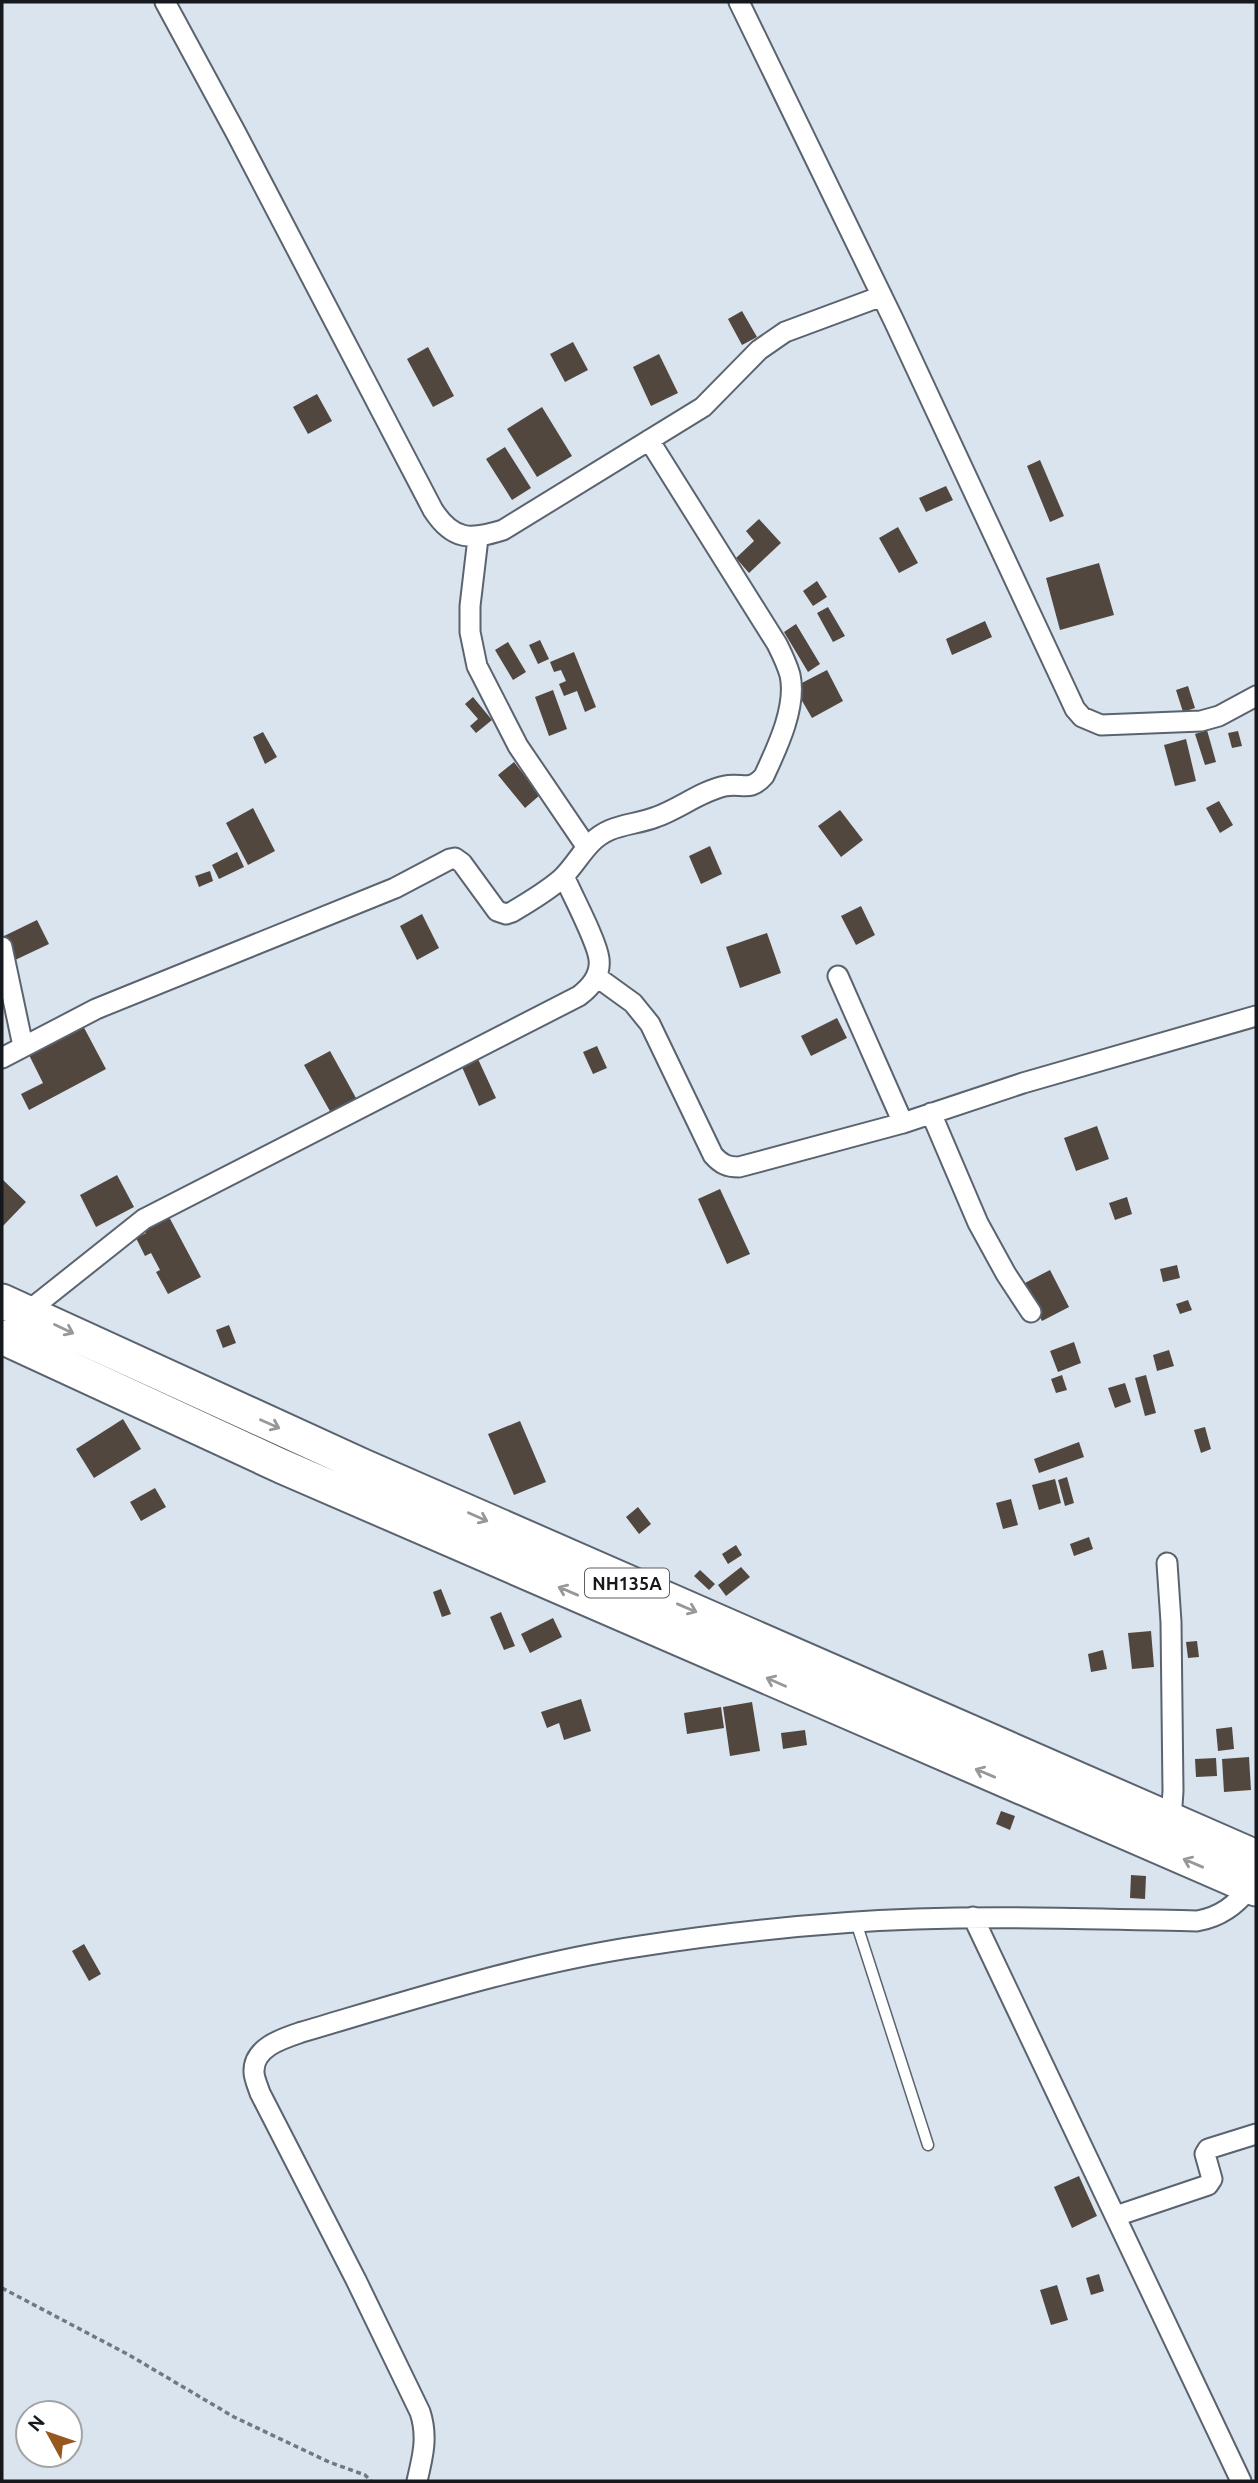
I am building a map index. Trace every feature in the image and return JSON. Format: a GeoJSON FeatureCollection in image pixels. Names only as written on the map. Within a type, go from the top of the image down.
{"type":"FeatureCollection","features":[{"type":"Feature","properties":{"kind":"highway","name":"NH135A"},"geometry":{"type":"LineString","coordinates":[[14,1306],[363,1466],[1171,1820],[1255,1878]]}},
{"type":"Feature","properties":{"kind":"highway","name":"NH135A"},"geometry":{"type":"LineString","coordinates":[[2,1337],[281,1466],[1255,1878]]}},
{"type":"Feature","properties":{"kind":"street"},"geometry":{"type":"LineString","coordinates":[[165,2],[433,510],[450,530],[464,536],[478,538],[503,530],[703,407],[771,340],[785,332],[882,296]]}},
{"type":"Feature","properties":{"kind":"street"},"geometry":{"type":"LineString","coordinates":[[739,2],[882,296],[1074,709],[1082,717],[1101,725],[1201,721],[1219,716],[1256,696]]}},
{"type":"Feature","properties":{"kind":"street"},"geometry":{"type":"LineString","coordinates":[[2,1058],[96,1009],[395,888],[445,860],[459,860],[497,911],[506,915],[550,888],[564,876],[586,846],[598,835],[613,828],[653,818],[722,786],[747,787],[759,782],[783,733],[792,688],[786,663],[777,644],[649,440]]}},
{"type":"Feature","properties":{"kind":"street"},"geometry":{"type":"LineString","coordinates":[[478,538],[470,606],[470,632],[477,666],[518,746],[586,846]]}},
{"type":"Feature","properties":{"kind":"street"},"geometry":{"type":"LineString","coordinates":[[14,1306],[144,1219],[590,988],[597,977],[600,960],[564,876]]}},
{"type":"Feature","properties":{"kind":"street"},"geometry":{"type":"LineString","coordinates":[[2,947],[23,1046]]}},
{"type":"Feature","properties":{"kind":"street"},"geometry":{"type":"LineString","coordinates":[[838,976],[903,1123]]}},
{"type":"Feature","properties":{"kind":"street"},"geometry":{"type":"LineString","coordinates":[[597,977],[633,1003],[645,1016],[713,1155],[719,1163],[729,1167],[739,1167],[903,1123],[1023,1083],[1256,1016]]}},
{"type":"Feature","properties":{"kind":"street"},"geometry":{"type":"LineString","coordinates":[[931,1114],[978,1223],[1031,1312]]}},
{"type":"Feature","properties":{"kind":"street"},"geometry":{"type":"LineString","coordinates":[[1167,1563],[1171,1611],[1171,1820]]}},
{"type":"Feature","properties":{"kind":"street"},"geometry":{"type":"LineString","coordinates":[[416,2481],[425,2447],[425,2427],[356,2280],[260,2093],[254,2072],[256,2059],[267,2047],[281,2039],[503,1973],[640,1946],[806,1925],[856,1922],[973,1917],[1197,1921],[1222,1914],[1235,1906],[1255,1878]]}},
{"type":"Feature","properties":{"kind":"street"},"geometry":{"type":"LineString","coordinates":[[973,1917],[1241,2481]]}},
{"type":"Feature","properties":{"kind":"street"},"geometry":{"type":"LineString","coordinates":[[1116,2216],[1208,2185],[1212,2175],[1205,2154],[1208,2149],[1256,2134]]}},
{"type":"Feature","properties":{"kind":"lane"},"geometry":{"type":"LineString","coordinates":[[856,1922],[928,2145]]}},
{"type":"Feature","properties":{"kind":"path"},"geometry":{"type":"LineString","coordinates":[[2,2288],[129,2355],[234,2417],[329,2462],[365,2475],[371,2481]]}},
{"type":"Feature","properties":{"kind":"building"},"geometry":{"type":"Polygon","coordinates":[[[742,311],[757,337],[742,345],[728,319],[742,311]]]}},
{"type":"Feature","properties":{"kind":"building"},"geometry":{"type":"Polygon","coordinates":[[[573,342],[588,370],[565,382],[550,354],[573,342]]]}},
{"type":"Feature","properties":{"kind":"building"},"geometry":{"type":"Polygon","coordinates":[[[428,347],[454,396],[433,407],[407,359],[428,347]]]}},
{"type":"Feature","properties":{"kind":"building"},"geometry":{"type":"Polygon","coordinates":[[[659,354],[678,393],[651,406],[633,367],[659,354]]]}},
{"type":"Feature","properties":{"kind":"building"},"geometry":{"type":"Polygon","coordinates":[[[317,394],[332,421],[308,434],[293,407],[317,394]]]}},
{"type":"Feature","properties":{"kind":"building"},"geometry":{"type":"Polygon","coordinates":[[[542,407],[572,456],[537,477],[507,429],[542,407]]]}},
{"type":"Feature","properties":{"kind":"building"},"geometry":{"type":"Polygon","coordinates":[[[505,447],[531,488],[512,500],[486,459],[505,447]]]}},
{"type":"Feature","properties":{"kind":"building"},"geometry":{"type":"Polygon","coordinates":[[[1040,460],[1064,516],[1050,522],[1027,466],[1040,460]]]}},
{"type":"Feature","properties":{"kind":"building"},"geometry":{"type":"Polygon","coordinates":[[[946,486],[953,500],[926,512],[919,498],[946,486]]]}},
{"type":"Feature","properties":{"kind":"building"},"geometry":{"type":"Polygon","coordinates":[[[759,519],[781,543],[749,573],[736,558],[754,541],[746,531],[759,519]]]}},
{"type":"Feature","properties":{"kind":"building"},"geometry":{"type":"Polygon","coordinates":[[[898,527],[918,563],[899,573],[879,538],[898,527]]]}},
{"type":"Feature","properties":{"kind":"building"},"geometry":{"type":"Polygon","coordinates":[[[1099,563],[1114,615],[1060,630],[1046,578],[1099,563]]]}},
{"type":"Feature","properties":{"kind":"building"},"geometry":{"type":"Polygon","coordinates":[[[817,581],[827,597],[813,606],[803,591],[817,581]]]}},
{"type":"Feature","properties":{"kind":"building"},"geometry":{"type":"Polygon","coordinates":[[[828,607],[845,636],[833,642],[817,613],[828,607]]]}},
{"type":"Feature","properties":{"kind":"building"},"geometry":{"type":"Polygon","coordinates":[[[985,621],[992,637],[952,655],[946,639],[985,621]]]}},
{"type":"Feature","properties":{"kind":"building"},"geometry":{"type":"Polygon","coordinates":[[[796,624],[820,664],[808,672],[784,632],[796,624]]]}},
{"type":"Feature","properties":{"kind":"building"},"geometry":{"type":"Polygon","coordinates":[[[540,640],[549,659],[538,664],[529,645],[540,640]]]}},
{"type":"Feature","properties":{"kind":"building"},"geometry":{"type":"Polygon","coordinates":[[[508,642],[526,672],[513,680],[495,650],[508,642]]]}},
{"type":"Feature","properties":{"kind":"building"},"geometry":{"type":"Polygon","coordinates":[[[574,652],[596,707],[585,712],[577,691],[564,696],[559,684],[566,681],[561,670],[554,672],[550,662],[574,652]]]}},
{"type":"Feature","properties":{"kind":"building"},"geometry":{"type":"Polygon","coordinates":[[[827,670],[843,701],[812,718],[794,687],[827,670]]]}},
{"type":"Feature","properties":{"kind":"building"},"geometry":{"type":"Polygon","coordinates":[[[1188,686],[1195,708],[1183,712],[1176,690],[1188,686]]]}},
{"type":"Feature","properties":{"kind":"building"},"geometry":{"type":"Polygon","coordinates":[[[553,690],[567,729],[549,736],[535,697],[553,690]]]}},
{"type":"Feature","properties":{"kind":"building"},"geometry":{"type":"Polygon","coordinates":[[[473,697],[492,720],[476,733],[470,726],[478,719],[465,704],[473,697]]]}},
{"type":"Feature","properties":{"kind":"building"},"geometry":{"type":"Polygon","coordinates":[[[1207,730],[1216,762],[1205,765],[1195,734],[1207,730]]]}},
{"type":"Feature","properties":{"kind":"building"},"geometry":{"type":"Polygon","coordinates":[[[1238,731],[1242,746],[1232,748],[1228,733],[1238,731]]]}},
{"type":"Feature","properties":{"kind":"building"},"geometry":{"type":"Polygon","coordinates":[[[263,732],[277,757],[265,764],[253,737],[263,732]]]}},
{"type":"Feature","properties":{"kind":"building"},"geometry":{"type":"Polygon","coordinates":[[[1186,739],[1196,781],[1175,786],[1164,745],[1186,739]]]}},
{"type":"Feature","properties":{"kind":"building"},"geometry":{"type":"Polygon","coordinates":[[[514,762],[540,795],[525,808],[498,775],[514,762]]]}},
{"type":"Feature","properties":{"kind":"building"},"geometry":{"type":"Polygon","coordinates":[[[1219,801],[1233,825],[1220,833],[1206,808],[1219,801]]]}},
{"type":"Feature","properties":{"kind":"building"},"geometry":{"type":"Polygon","coordinates":[[[253,808],[275,851],[248,865],[226,823],[253,808]]]}},
{"type":"Feature","properties":{"kind":"building"},"geometry":{"type":"Polygon","coordinates":[[[840,810],[863,840],[841,857],[818,826],[840,810]]]}},
{"type":"Feature","properties":{"kind":"building"},"geometry":{"type":"Polygon","coordinates":[[[710,846],[722,874],[701,884],[689,856],[710,846]]]}},
{"type":"Feature","properties":{"kind":"building"},"geometry":{"type":"Polygon","coordinates":[[[237,852],[244,867],[219,879],[212,865],[237,852]]]}},
{"type":"Feature","properties":{"kind":"building"},"geometry":{"type":"Polygon","coordinates":[[[210,871],[213,881],[199,887],[195,876],[210,871]]]}},
{"type":"Feature","properties":{"kind":"building"},"geometry":{"type":"Polygon","coordinates":[[[861,906],[875,935],[856,945],[841,916],[861,906]]]}},
{"type":"Feature","properties":{"kind":"building"},"geometry":{"type":"Polygon","coordinates":[[[422,914],[439,948],[417,960],[400,926],[422,914]]]}},
{"type":"Feature","properties":{"kind":"building"},"geometry":{"type":"Polygon","coordinates":[[[37,920],[49,944],[13,961],[2,937],[37,920]]]}},
{"type":"Feature","properties":{"kind":"building"},"geometry":{"type":"Polygon","coordinates":[[[767,933],[781,973],[740,988],[726,947],[767,933]]]}},
{"type":"Feature","properties":{"kind":"building"},"geometry":{"type":"Polygon","coordinates":[[[837,1018],[847,1038],[811,1056],[801,1036],[837,1018]]]}},
{"type":"Feature","properties":{"kind":"building"},"geometry":{"type":"Polygon","coordinates":[[[81,1022],[106,1069],[29,1110],[21,1094],[43,1083],[27,1051],[81,1022]]]}},
{"type":"Feature","properties":{"kind":"building"},"geometry":{"type":"Polygon","coordinates":[[[597,1046],[607,1068],[593,1074],[583,1052],[597,1046]]]}},
{"type":"Feature","properties":{"kind":"building"},"geometry":{"type":"Polygon","coordinates":[[[330,1051],[356,1098],[331,1113],[304,1065],[330,1051]]]}},
{"type":"Feature","properties":{"kind":"building"},"geometry":{"type":"Polygon","coordinates":[[[478,1059],[496,1098],[479,1106],[462,1067],[478,1059]]]}},
{"type":"Feature","properties":{"kind":"building"},"geometry":{"type":"Polygon","coordinates":[[[1097,1126],[1109,1159],[1076,1171],[1064,1138],[1097,1126]]]}},
{"type":"Feature","properties":{"kind":"building"},"geometry":{"type":"Polygon","coordinates":[[[117,1175],[134,1207],[96,1227],[80,1195],[117,1175]]]}},
{"type":"Feature","properties":{"kind":"building"},"geometry":{"type":"Polygon","coordinates":[[[2,1179],[26,1202],[2,1227],[2,1179]]]}},
{"type":"Feature","properties":{"kind":"building"},"geometry":{"type":"Polygon","coordinates":[[[720,1189],[750,1254],[727,1264],[698,1199],[720,1189]]]}},
{"type":"Feature","properties":{"kind":"building"},"geometry":{"type":"Polygon","coordinates":[[[1127,1197],[1132,1214],[1115,1220],[1109,1203],[1127,1197]]]}},
{"type":"Feature","properties":{"kind":"building"},"geometry":{"type":"Polygon","coordinates":[[[168,1215],[201,1277],[168,1294],[156,1272],[160,1270],[151,1253],[145,1256],[136,1238],[146,1233],[143,1228],[168,1215]]]}},
{"type":"Feature","properties":{"kind":"building"},"geometry":{"type":"Polygon","coordinates":[[[1177,1265],[1180,1278],[1163,1282],[1160,1269],[1177,1265]]]}},
{"type":"Feature","properties":{"kind":"building"},"geometry":{"type":"Polygon","coordinates":[[[1050,1270],[1069,1307],[1042,1321],[1023,1284],[1050,1270]]]}},
{"type":"Feature","properties":{"kind":"building"},"geometry":{"type":"Polygon","coordinates":[[[1188,1300],[1192,1310],[1180,1314],[1176,1304],[1188,1300]]]}},
{"type":"Feature","properties":{"kind":"building"},"geometry":{"type":"Polygon","coordinates":[[[229,1325],[236,1343],[223,1348],[216,1330],[229,1325]]]}},
{"type":"Feature","properties":{"kind":"building"},"geometry":{"type":"Polygon","coordinates":[[[1074,1342],[1081,1363],[1058,1372],[1050,1351],[1074,1342]]]}},
{"type":"Feature","properties":{"kind":"building"},"geometry":{"type":"Polygon","coordinates":[[[1169,1350],[1174,1366],[1157,1371],[1153,1355],[1169,1350]]]}},
{"type":"Feature","properties":{"kind":"building"},"geometry":{"type":"Polygon","coordinates":[[[1062,1375],[1067,1390],[1056,1393],[1051,1379],[1062,1375]]]}},
{"type":"Feature","properties":{"kind":"building"},"geometry":{"type":"Polygon","coordinates":[[[1146,1375],[1156,1413],[1145,1416],[1135,1378],[1146,1375]]]}},
{"type":"Feature","properties":{"kind":"building"},"geometry":{"type":"Polygon","coordinates":[[[1125,1383],[1131,1402],[1115,1408],[1108,1388],[1125,1383]]]}},
{"type":"Feature","properties":{"kind":"building"},"geometry":{"type":"Polygon","coordinates":[[[123,1419],[141,1449],[94,1478],[76,1449],[123,1419]]]}},
{"type":"Feature","properties":{"kind":"building"},"geometry":{"type":"Polygon","coordinates":[[[520,1421],[546,1482],[514,1495],[488,1434],[520,1421]]]}},
{"type":"Feature","properties":{"kind":"building"},"geometry":{"type":"Polygon","coordinates":[[[1205,1427],[1211,1449],[1201,1453],[1194,1430],[1205,1427]]]}},
{"type":"Feature","properties":{"kind":"building"},"geometry":{"type":"Polygon","coordinates":[[[1079,1442],[1084,1457],[1039,1473],[1034,1459],[1079,1442]]]}},
{"type":"Feature","properties":{"kind":"building"},"geometry":{"type":"Polygon","coordinates":[[[1067,1477],[1074,1503],[1065,1506],[1058,1480],[1067,1477]]]}},
{"type":"Feature","properties":{"kind":"building"},"geometry":{"type":"Polygon","coordinates":[[[1055,1479],[1061,1503],[1039,1510],[1032,1485],[1055,1479]]]}},
{"type":"Feature","properties":{"kind":"building"},"geometry":{"type":"Polygon","coordinates":[[[155,1488],[166,1507],[141,1521],[130,1502],[155,1488]]]}},
{"type":"Feature","properties":{"kind":"building"},"geometry":{"type":"Polygon","coordinates":[[[1011,1499],[1018,1525],[1003,1529],[996,1503],[1011,1499]]]}},
{"type":"Feature","properties":{"kind":"building"},"geometry":{"type":"Polygon","coordinates":[[[638,1507],[651,1524],[639,1534],[626,1517],[638,1507]]]}},
{"type":"Feature","properties":{"kind":"building"},"geometry":{"type":"Polygon","coordinates":[[[1089,1537],[1093,1549],[1074,1556],[1070,1544],[1089,1537]]]}},
{"type":"Feature","properties":{"kind":"building"},"geometry":{"type":"Polygon","coordinates":[[[736,1545],[742,1555],[728,1564],[722,1554],[736,1545]]]}},
{"type":"Feature","properties":{"kind":"building"},"geometry":{"type":"Polygon","coordinates":[[[741,1567],[750,1577],[726,1596],[718,1585],[741,1567]]]}},
{"type":"Feature","properties":{"kind":"building"},"geometry":{"type":"Polygon","coordinates":[[[700,1570],[715,1584],[709,1590],[694,1576],[700,1570]]]}},
{"type":"Feature","properties":{"kind":"building"},"geometry":{"type":"Polygon","coordinates":[[[441,1589],[451,1614],[442,1617],[433,1592],[441,1589]]]}},
{"type":"Feature","properties":{"kind":"building"},"geometry":{"type":"Polygon","coordinates":[[[501,1612],[515,1646],[504,1650],[490,1617],[501,1612]]]}},
{"type":"Feature","properties":{"kind":"building"},"geometry":{"type":"Polygon","coordinates":[[[553,1618],[562,1637],[530,1653],[521,1634],[553,1618]]]}},
{"type":"Feature","properties":{"kind":"building"},"geometry":{"type":"Polygon","coordinates":[[[1151,1631],[1154,1667],[1132,1669],[1128,1633],[1151,1631]]]}},
{"type":"Feature","properties":{"kind":"building"},"geometry":{"type":"Polygon","coordinates":[[[1197,1641],[1199,1657],[1188,1658],[1186,1642],[1197,1641]]]}},
{"type":"Feature","properties":{"kind":"building"},"geometry":{"type":"Polygon","coordinates":[[[1103,1650],[1107,1669],[1091,1672],[1088,1654],[1103,1650]]]}},
{"type":"Feature","properties":{"kind":"building"},"geometry":{"type":"Polygon","coordinates":[[[581,1699],[591,1731],[564,1740],[559,1723],[547,1728],[541,1712],[581,1699]]]}},
{"type":"Feature","properties":{"kind":"building"},"geometry":{"type":"Polygon","coordinates":[[[752,1702],[760,1751],[730,1756],[723,1707],[752,1702]]]}},
{"type":"Feature","properties":{"kind":"building"},"geometry":{"type":"Polygon","coordinates":[[[721,1707],[724,1728],[687,1734],[684,1713],[721,1707]]]}},
{"type":"Feature","properties":{"kind":"building"},"geometry":{"type":"Polygon","coordinates":[[[1232,1727],[1234,1749],[1218,1751],[1216,1729],[1232,1727]]]}},
{"type":"Feature","properties":{"kind":"building"},"geometry":{"type":"Polygon","coordinates":[[[805,1730],[807,1745],[783,1749],[781,1733],[805,1730]]]}},
{"type":"Feature","properties":{"kind":"building"},"geometry":{"type":"Polygon","coordinates":[[[1249,1757],[1251,1790],[1224,1792],[1222,1759],[1249,1757]]]}},
{"type":"Feature","properties":{"kind":"building"},"geometry":{"type":"Polygon","coordinates":[[[1216,1758],[1217,1776],[1196,1777],[1195,1759],[1216,1758]]]}},
{"type":"Feature","properties":{"kind":"building"},"geometry":{"type":"Polygon","coordinates":[[[1001,1811],[1015,1816],[1010,1830],[996,1824],[1001,1811]]]}},
{"type":"Feature","properties":{"kind":"building"},"geometry":{"type":"Polygon","coordinates":[[[1131,1875],[1146,1876],[1145,1899],[1130,1898],[1131,1875]]]}},
{"type":"Feature","properties":{"kind":"building"},"geometry":{"type":"Polygon","coordinates":[[[84,1944],[101,1974],[89,1981],[72,1951],[84,1944]]]}},
{"type":"Feature","properties":{"kind":"building"},"geometry":{"type":"Polygon","coordinates":[[[1079,2176],[1097,2216],[1072,2228],[1054,2187],[1079,2176]]]}},
{"type":"Feature","properties":{"kind":"building"},"geometry":{"type":"Polygon","coordinates":[[[1099,2274],[1104,2291],[1091,2295],[1086,2278],[1099,2274]]]}},
{"type":"Feature","properties":{"kind":"building"},"geometry":{"type":"Polygon","coordinates":[[[1057,2285],[1068,2320],[1051,2325],[1040,2290],[1057,2285]]]}}]}
